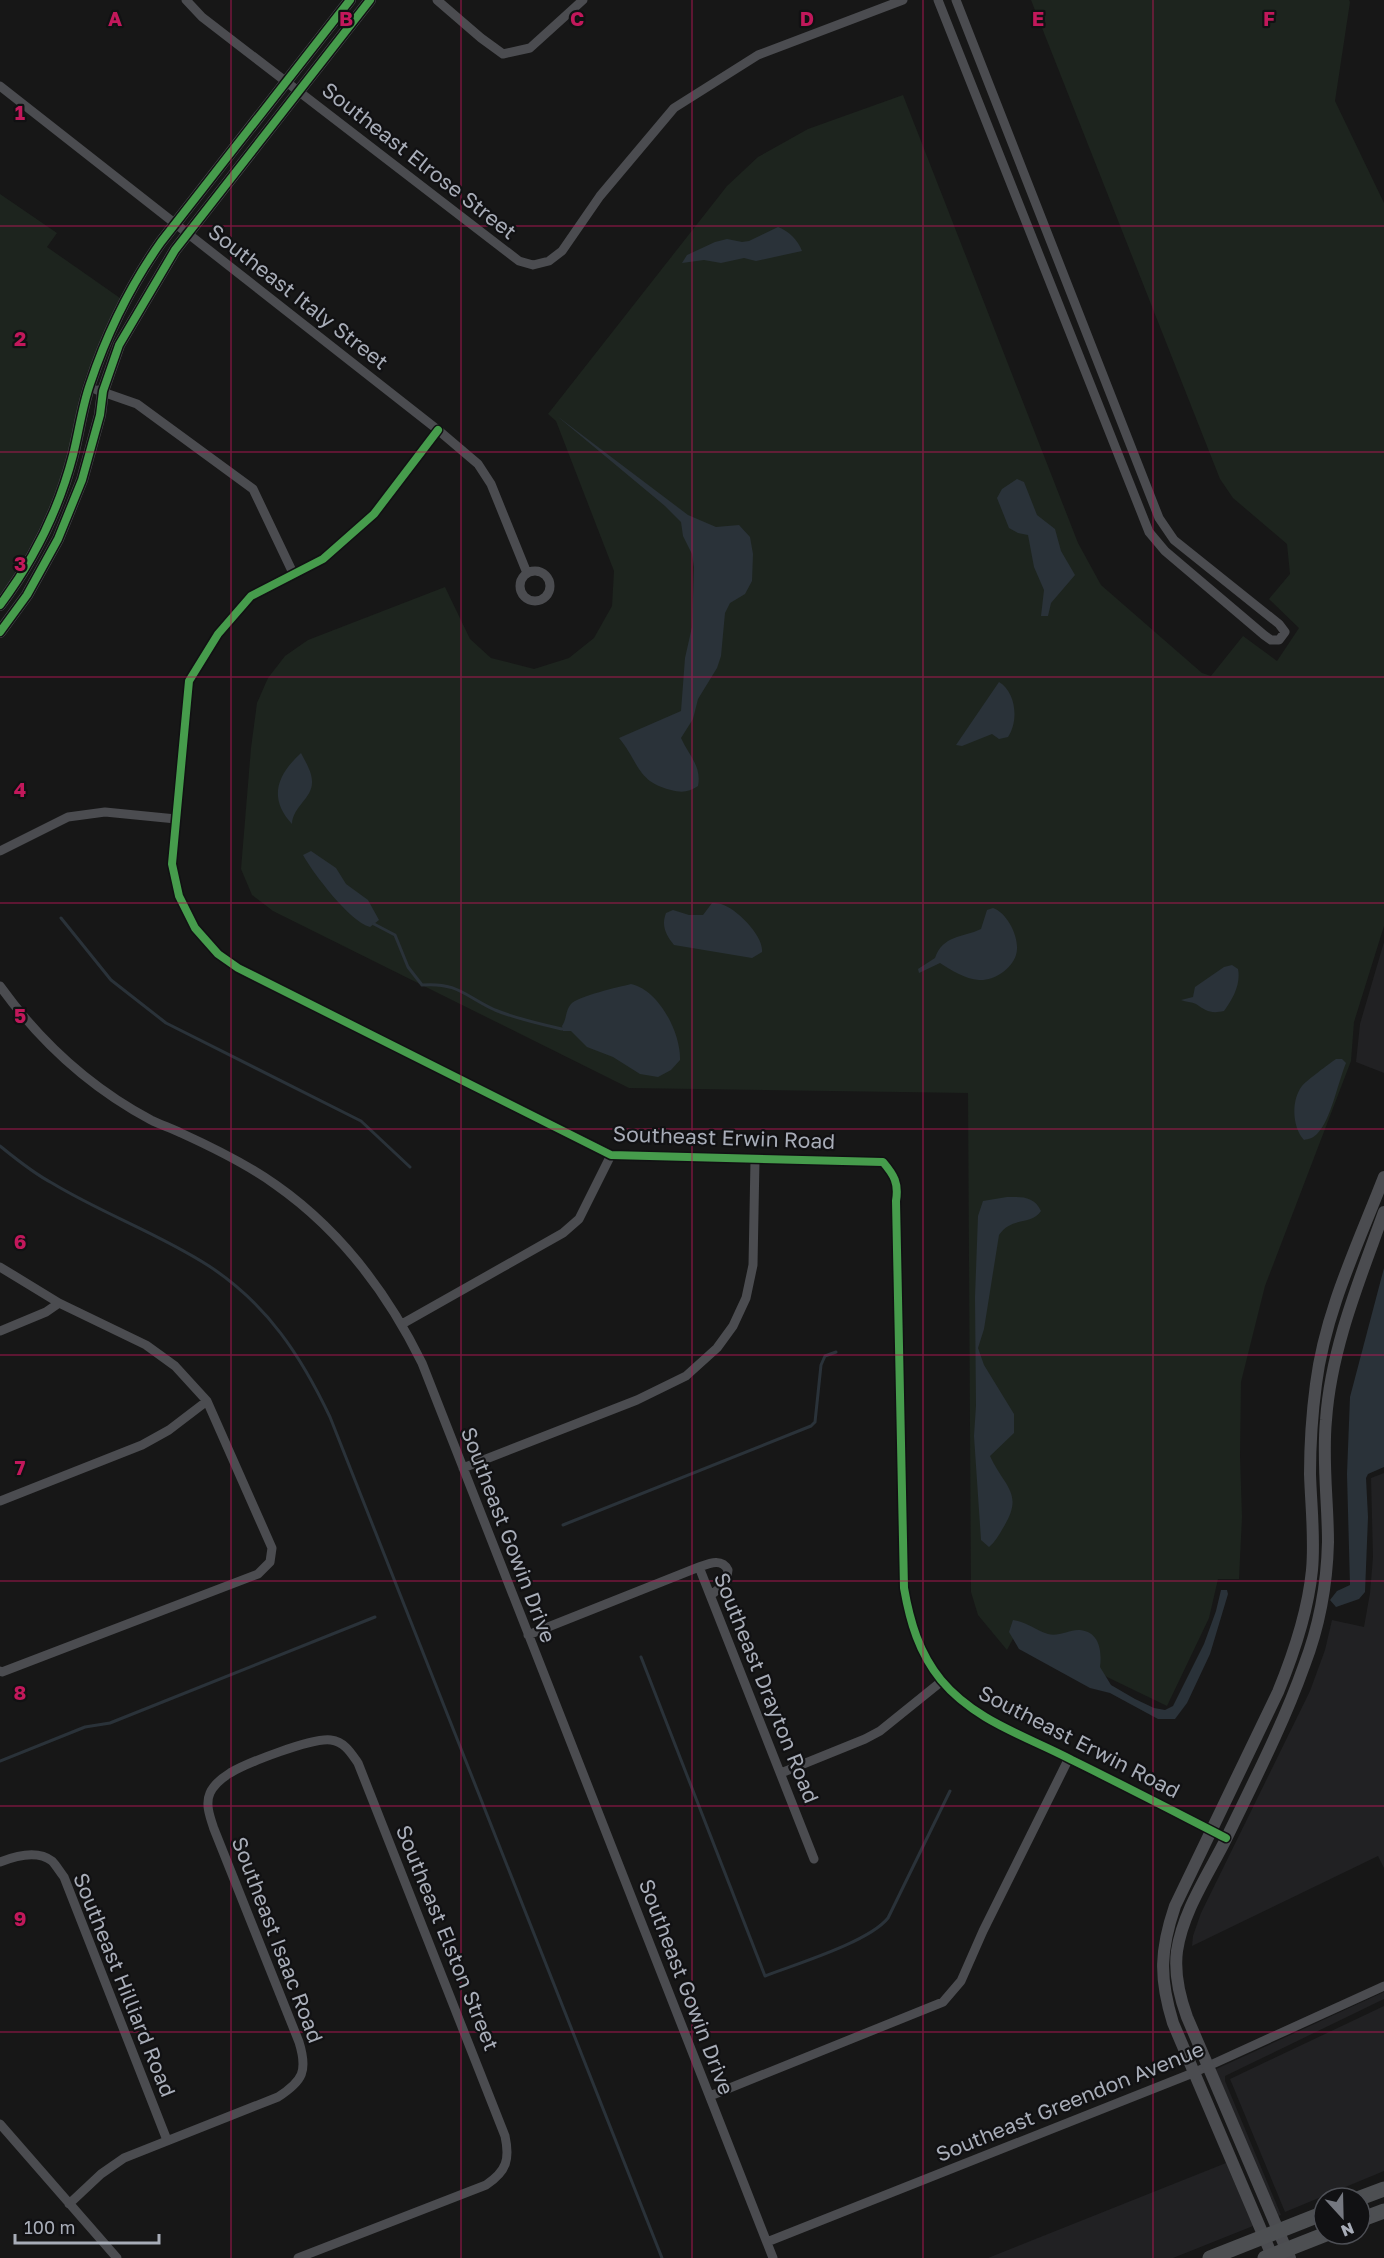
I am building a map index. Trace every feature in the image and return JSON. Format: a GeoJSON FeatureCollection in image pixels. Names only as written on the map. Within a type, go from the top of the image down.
{"type":"FeatureCollection","features":[{"type":"Feature","properties":{"kind":"main road"},"geometry":{"type":"LineString","coordinates":[[1210,2258],[1312,2217]]}},
{"type":"Feature","properties":{"kind":"main road"},"geometry":{"type":"LineString","coordinates":[[1270,2257],[1288,2254],[1312,2241]]}},
{"type":"Feature","properties":{"kind":"street","name":"Southeast Elrose Street"},"geometry":{"type":"LineString","coordinates":[[186,0],[202,17],[519,261],[533,265],[549,261],[562,251],[600,196],[674,108],[758,55],[903,0]]}},
{"type":"Feature","properties":{"kind":"street"},"geometry":{"type":"LineString","coordinates":[[0,605],[27,565],[47,524],[73,455],[88,387],[120,308],[151,256],[350,0]]}},
{"type":"Feature","properties":{"kind":"street"},"geometry":{"type":"LineString","coordinates":[[0,632],[27,595],[62,530],[82,480],[100,415],[103,391],[119,345],[175,250],[370,0]]}},
{"type":"Feature","properties":{"kind":"street"},"geometry":{"type":"LineString","coordinates":[[436,0],[503,54],[530,48],[583,0]]}},
{"type":"Feature","properties":{"kind":"street"},"geometry":{"type":"LineString","coordinates":[[938,0],[1145,524],[1156,542],[1264,635],[1276,641],[1284,637],[1284,629],[1279,624],[1174,540],[1159,518],[956,0]]}},
{"type":"Feature","properties":{"kind":"street","name":"Southeast Italy Street"},"geometry":{"type":"LineString","coordinates":[[0,86],[438,430],[478,464],[491,484],[527,573]]}},
{"type":"Feature","properties":{"kind":"street"},"geometry":{"type":"LineString","coordinates":[[998,152],[1013,146]]}},
{"type":"Feature","properties":{"kind":"street"},"geometry":{"type":"LineString","coordinates":[[1061,312],[1075,306]]}},
{"type":"Feature","properties":{"kind":"street"},"geometry":{"type":"LineString","coordinates":[[88,387],[137,404],[253,489],[293,573]]}},
{"type":"Feature","properties":{"kind":"street","name":"Southeast Erwin Road"},"geometry":{"type":"LineString","coordinates":[[438,430],[374,514],[323,559],[251,596],[218,634],[189,681],[172,864],[179,896],[195,928],[218,954],[238,968],[611,1155],[883,1162],[897,1181],[904,1588],[911,1626],[928,1663],[962,1702],[983,1718],[1069,1758],[1226,1838]]}},
{"type":"Feature","properties":{"kind":"street"},"geometry":{"type":"LineString","coordinates":[[1127,478],[1140,470]]}},
{"type":"Feature","properties":{"kind":"street"},"geometry":{"type":"LineString","coordinates":[[47,524],[62,530]]}},
{"type":"Feature","properties":{"kind":"street"},"geometry":{"type":"LineString","coordinates":[[0,851],[68,817],[105,812],[176,819]]}},
{"type":"Feature","properties":{"kind":"street","name":"Southeast Gowin Drive"},"geometry":{"type":"LineString","coordinates":[[0,986],[22,1017],[61,1058],[89,1079],[152,1121],[238,1161],[277,1186],[312,1214],[359,1263],[402,1324],[422,1363],[773,2258]]}},
{"type":"Feature","properties":{"kind":"street"},"geometry":{"type":"LineString","coordinates":[[402,1324],[563,1233],[579,1219],[611,1155]]}},
{"type":"Feature","properties":{"kind":"street"},"geometry":{"type":"LineString","coordinates":[[463,1468],[647,1395],[686,1376],[717,1348],[733,1326],[746,1298],[753,1265],[755,1160]]}},
{"type":"Feature","properties":{"kind":"street"},"geometry":{"type":"LineString","coordinates":[[1288,2254],[1207,2066],[1180,1996],[1177,1952],[1185,1920],[1293,1697],[1305,1665],[1321,1608],[1328,1541],[1325,1422],[1330,1383],[1333,1363],[1381,1211],[1384,1177]]}},
{"type":"Feature","properties":{"kind":"street"},"geometry":{"type":"LineString","coordinates":[[1270,2257],[1264,2236],[1193,2073],[1165,1997],[1162,1954],[1175,1906],[1278,1692],[1291,1660],[1305,1612],[1312,1570],[1310,1474],[1316,1380],[1330,1318],[1381,1211]]}},
{"type":"Feature","properties":{"kind":"street"},"geometry":{"type":"LineString","coordinates":[[0,1267],[59,1302],[146,1345],[175,1366],[207,1401],[272,1548],[270,1562],[258,1574],[0,1671]]}},
{"type":"Feature","properties":{"kind":"street"},"geometry":{"type":"LineString","coordinates":[[0,1331],[46,1312],[59,1302]]}},
{"type":"Feature","properties":{"kind":"street"},"geometry":{"type":"LineString","coordinates":[[1316,1380],[1330,1383]]}},
{"type":"Feature","properties":{"kind":"street"},"geometry":{"type":"LineString","coordinates":[[0,1501],[142,1445],[169,1430],[207,1401]]}},
{"type":"Feature","properties":{"kind":"street"},"geometry":{"type":"LineString","coordinates":[[1312,1542],[1328,1541]]}},
{"type":"Feature","properties":{"kind":"street"},"geometry":{"type":"LineString","coordinates":[[699,1567],[718,1562],[723,1563],[728,1570],[726,1583],[711,1595]]}},
{"type":"Feature","properties":{"kind":"street","name":"Southeast Drayton Road"},"geometry":{"type":"LineString","coordinates":[[528,1635],[699,1567],[814,1859]]}},
{"type":"Feature","properties":{"kind":"street"},"geometry":{"type":"LineString","coordinates":[[781,1773],[880,1731],[942,1681]]}},
{"type":"Feature","properties":{"kind":"street"},"geometry":{"type":"LineString","coordinates":[[1278,1692],[1293,1697]]}},
{"type":"Feature","properties":{"kind":"street","name":"Southeast Isaac Road"},"geometry":{"type":"LineString","coordinates":[[69,2204],[101,2174],[124,2158],[278,2097],[294,2087],[303,2073],[304,2059],[299,2042],[214,1829],[208,1809],[209,1795],[216,1783],[231,1773],[308,1741],[331,1740]]}},
{"type":"Feature","properties":{"kind":"street","name":"Southeast Elston Street"},"geometry":{"type":"LineString","coordinates":[[298,2258],[486,2185],[498,2176],[506,2163],[508,2151],[505,2136],[358,1763],[345,1746],[331,1740]]}},
{"type":"Feature","properties":{"kind":"street"},"geometry":{"type":"LineString","coordinates":[[710,2096],[942,2002],[961,1981],[983,1931],[1069,1758]]}},
{"type":"Feature","properties":{"kind":"street","name":"Southeast Hilliard Road"},"geometry":{"type":"LineString","coordinates":[[0,1862],[12,1857],[36,1855],[51,1861],[64,1877],[167,2140]]}},
{"type":"Feature","properties":{"kind":"street","name":"Southeast Greendon Avenue"},"geometry":{"type":"LineString","coordinates":[[767,2242],[1193,2073],[1384,1986]]}},
{"type":"Feature","properties":{"kind":"street"},"geometry":{"type":"LineString","coordinates":[[0,2124],[117,2258]]}},
{"type":"Feature","properties":{"kind":"shaded area"},"geometry":{"type":"Polygon","coordinates":[[[1031,0],[1349,0],[1335,101],[1384,203],[1384,926],[1354,1022],[1351,1061],[1265,1286],[1241,1382],[1242,1517],[1239,1579],[1218,1579],[1209,1618],[1167,1706],[1016,1633],[1007,1650],[978,1615],[971,1592],[968,1093],[629,1088],[273,911],[252,895],[241,869],[257,703],[268,678],[285,656],[308,640],[445,587],[470,639],[491,658],[534,669],[569,658],[594,638],[612,606],[614,571],[556,421],[548,414],[727,186],[758,157],[808,129],[903,95],[1078,543],[1101,585],[1202,673],[1211,676],[1243,636],[1277,661],[1299,628],[1269,599],[1290,574],[1287,544],[1233,498],[1220,479],[1031,0]]]}},
{"type":"Feature","properties":{"kind":"shaded area"},"geometry":{"type":"Polygon","coordinates":[[[0,194],[57,233],[47,247],[120,298],[84,381],[70,444],[56,491],[31,545],[0,596],[0,194]]]}},
{"type":"Feature","properties":{"kind":"shaded area"},"geometry":{"type":"Polygon","coordinates":[[[778,227],[793,236],[802,251],[756,261],[744,258],[721,263],[704,260],[682,263],[687,255],[715,242],[727,239],[749,241],[778,227]]]}},
{"type":"Feature","properties":{"kind":"shaded area"},"geometry":{"type":"Polygon","coordinates":[[[557,416],[688,515],[716,527],[739,525],[750,537],[753,554],[752,581],[745,594],[730,603],[725,613],[721,656],[717,668],[698,699],[693,719],[681,738],[694,760],[699,779],[698,786],[688,791],[671,790],[651,782],[640,770],[619,738],[681,711],[685,658],[692,627],[694,567],[692,554],[683,536],[681,522],[557,416]]]}},
{"type":"Feature","properties":{"kind":"shaded area"},"geometry":{"type":"Polygon","coordinates":[[[1017,479],[1024,482],[1037,515],[1055,529],[1061,551],[1075,575],[1051,603],[1048,616],[1041,616],[1044,590],[1034,567],[1028,535],[1009,528],[997,498],[1002,489],[1017,479]]]}},
{"type":"Feature","properties":{"kind":"shaded area"},"geometry":{"type":"Polygon","coordinates":[[[999,682],[1009,693],[1014,707],[1014,723],[1008,737],[999,739],[992,734],[962,746],[956,745],[999,682]]]}},
{"type":"Feature","properties":{"kind":"shaded area"},"geometry":{"type":"Polygon","coordinates":[[[301,753],[312,781],[309,792],[296,812],[292,824],[280,805],[278,787],[286,770],[301,753]]]}},
{"type":"Feature","properties":{"kind":"shaded area"},"geometry":{"type":"Polygon","coordinates":[[[311,851],[336,868],[346,884],[368,900],[379,920],[370,927],[352,916],[343,907],[323,884],[303,855],[311,851]]]}},
{"type":"Feature","properties":{"kind":"shaded area"},"geometry":{"type":"Polygon","coordinates":[[[712,903],[727,907],[741,917],[759,938],[762,952],[752,958],[674,945],[665,930],[666,913],[673,910],[689,915],[703,915],[712,903]]]}},
{"type":"Feature","properties":{"kind":"shaded area"},"geometry":{"type":"Polygon","coordinates":[[[993,908],[1004,915],[1017,942],[1016,955],[1006,970],[990,979],[979,980],[963,976],[940,963],[919,973],[918,969],[935,958],[938,951],[948,941],[981,929],[987,910],[993,908]]]}},
{"type":"Feature","properties":{"kind":"shaded area"},"geometry":{"type":"Polygon","coordinates":[[[1384,942],[1384,1073],[1356,1062],[1360,1024],[1384,942]]]}},
{"type":"Feature","properties":{"kind":"shaded area"},"geometry":{"type":"Polygon","coordinates":[[[1232,965],[1238,969],[1239,975],[1233,996],[1224,1011],[1209,1011],[1194,1003],[1181,1000],[1193,997],[1195,987],[1224,967],[1232,965]]]}},
{"type":"Feature","properties":{"kind":"shaded area"},"geometry":{"type":"Polygon","coordinates":[[[631,984],[651,995],[659,1004],[677,1038],[680,1060],[671,1070],[658,1077],[640,1074],[613,1057],[587,1047],[571,1031],[563,1031],[562,1026],[568,1009],[575,1001],[631,984]]]}},
{"type":"Feature","properties":{"kind":"shaded area"},"geometry":{"type":"Polygon","coordinates":[[[1336,1059],[1342,1059],[1346,1063],[1330,1110],[1317,1134],[1304,1140],[1297,1128],[1294,1113],[1298,1092],[1308,1080],[1336,1059]]]}},
{"type":"Feature","properties":{"kind":"shaded area"},"geometry":{"type":"Polygon","coordinates":[[[1023,1197],[1031,1200],[1041,1211],[1037,1216],[1010,1225],[999,1235],[984,1329],[978,1348],[984,1365],[1014,1414],[1014,1433],[990,1456],[1010,1490],[1012,1506],[1003,1528],[989,1547],[981,1540],[974,1436],[978,1216],[983,1201],[1023,1197]]]}},
{"type":"Feature","properties":{"kind":"shaded area"},"geometry":{"type":"Polygon","coordinates":[[[1384,1268],[1384,1467],[1368,1474],[1366,1478],[1368,1517],[1365,1592],[1359,1599],[1336,1607],[1330,1600],[1337,1591],[1350,1585],[1347,1474],[1350,1397],[1384,1268]]]}},
{"type":"Feature","properties":{"kind":"shaded area"},"geometry":{"type":"Polygon","coordinates":[[[1384,1473],[1384,1868],[1378,1856],[1192,1946],[1201,1913],[1310,1691],[1325,1650],[1332,1620],[1364,1627],[1373,1557],[1371,1478],[1384,1473]]]}},
{"type":"Feature","properties":{"kind":"shaded area"},"geometry":{"type":"Polygon","coordinates":[[[1221,1590],[1227,1590],[1228,1594],[1210,1654],[1187,1703],[1175,1719],[1158,1719],[1110,1693],[1090,1688],[1019,1649],[1009,1632],[1013,1620],[1052,1635],[1076,1630],[1087,1632],[1096,1639],[1101,1655],[1100,1667],[1111,1685],[1154,1708],[1165,1710],[1173,1706],[1204,1644],[1221,1590]]]}},
{"type":"Feature","properties":{"kind":"shaded area"},"geometry":{"type":"Polygon","coordinates":[[[1384,1992],[1384,1999],[1225,2076],[1225,2081],[1281,2215],[1278,2216],[1214,2070],[1384,1992]]]}},
{"type":"Feature","properties":{"kind":"shaded area"},"geometry":{"type":"Polygon","coordinates":[[[1384,2006],[1384,2171],[1348,2186],[1312,2186],[1312,2201],[1285,2212],[1230,2079],[1384,2006]]]}},
{"type":"Feature","properties":{"kind":"shaded area"},"geometry":{"type":"Polygon","coordinates":[[[1226,2163],[1253,2226],[1173,2258],[988,2258],[1226,2163]]]}},
{"type":"Feature","properties":{"kind":"waterway"},"geometry":{"type":"LineString","coordinates":[[61,918],[111,980],[166,1023],[361,1121],[410,1167]]}},
{"type":"Feature","properties":{"kind":"waterway"},"geometry":{"type":"LineString","coordinates":[[374,924],[395,935],[408,967],[422,985],[453,988],[503,1013],[562,1029]]}},
{"type":"Feature","properties":{"kind":"waterway"},"geometry":{"type":"LineString","coordinates":[[0,1146],[45,1179],[190,1255],[230,1281],[265,1314],[307,1373],[330,1417],[662,2258]]}},
{"type":"Feature","properties":{"kind":"waterway"},"geometry":{"type":"LineString","coordinates":[[563,1525],[811,1426],[815,1422],[821,1365],[825,1356],[836,1352]]}},
{"type":"Feature","properties":{"kind":"waterway"},"geometry":{"type":"LineString","coordinates":[[0,1761],[85,1727],[110,1723],[375,1617]]}},
{"type":"Feature","properties":{"kind":"waterway"},"geometry":{"type":"LineString","coordinates":[[641,1657],[765,1976],[849,1944],[879,1927],[888,1918],[950,1791]]}},
{"type":"Feature","properties":{"kind":"cycle path"},"geometry":{"type":"LineString","coordinates":[[0,605],[44,534],[67,475],[90,384],[120,310],[139,276],[161,242],[350,0]]}},
{"type":"Feature","properties":{"kind":"cycle path"},"geometry":{"type":"LineString","coordinates":[[0,632],[27,595],[58,539],[82,480],[100,415],[103,391],[119,345],[175,250],[370,0]]}},
{"type":"Feature","properties":{"kind":"cycle path"},"geometry":{"type":"LineString","coordinates":[[438,430],[374,514],[323,559],[251,596],[218,634],[189,681],[172,864],[179,896],[195,928],[218,954],[238,968],[611,1155],[883,1162],[893,1175],[897,1189],[904,1588],[909,1613],[921,1648],[941,1680],[969,1706],[985,1717],[1226,1838]]}}]}
